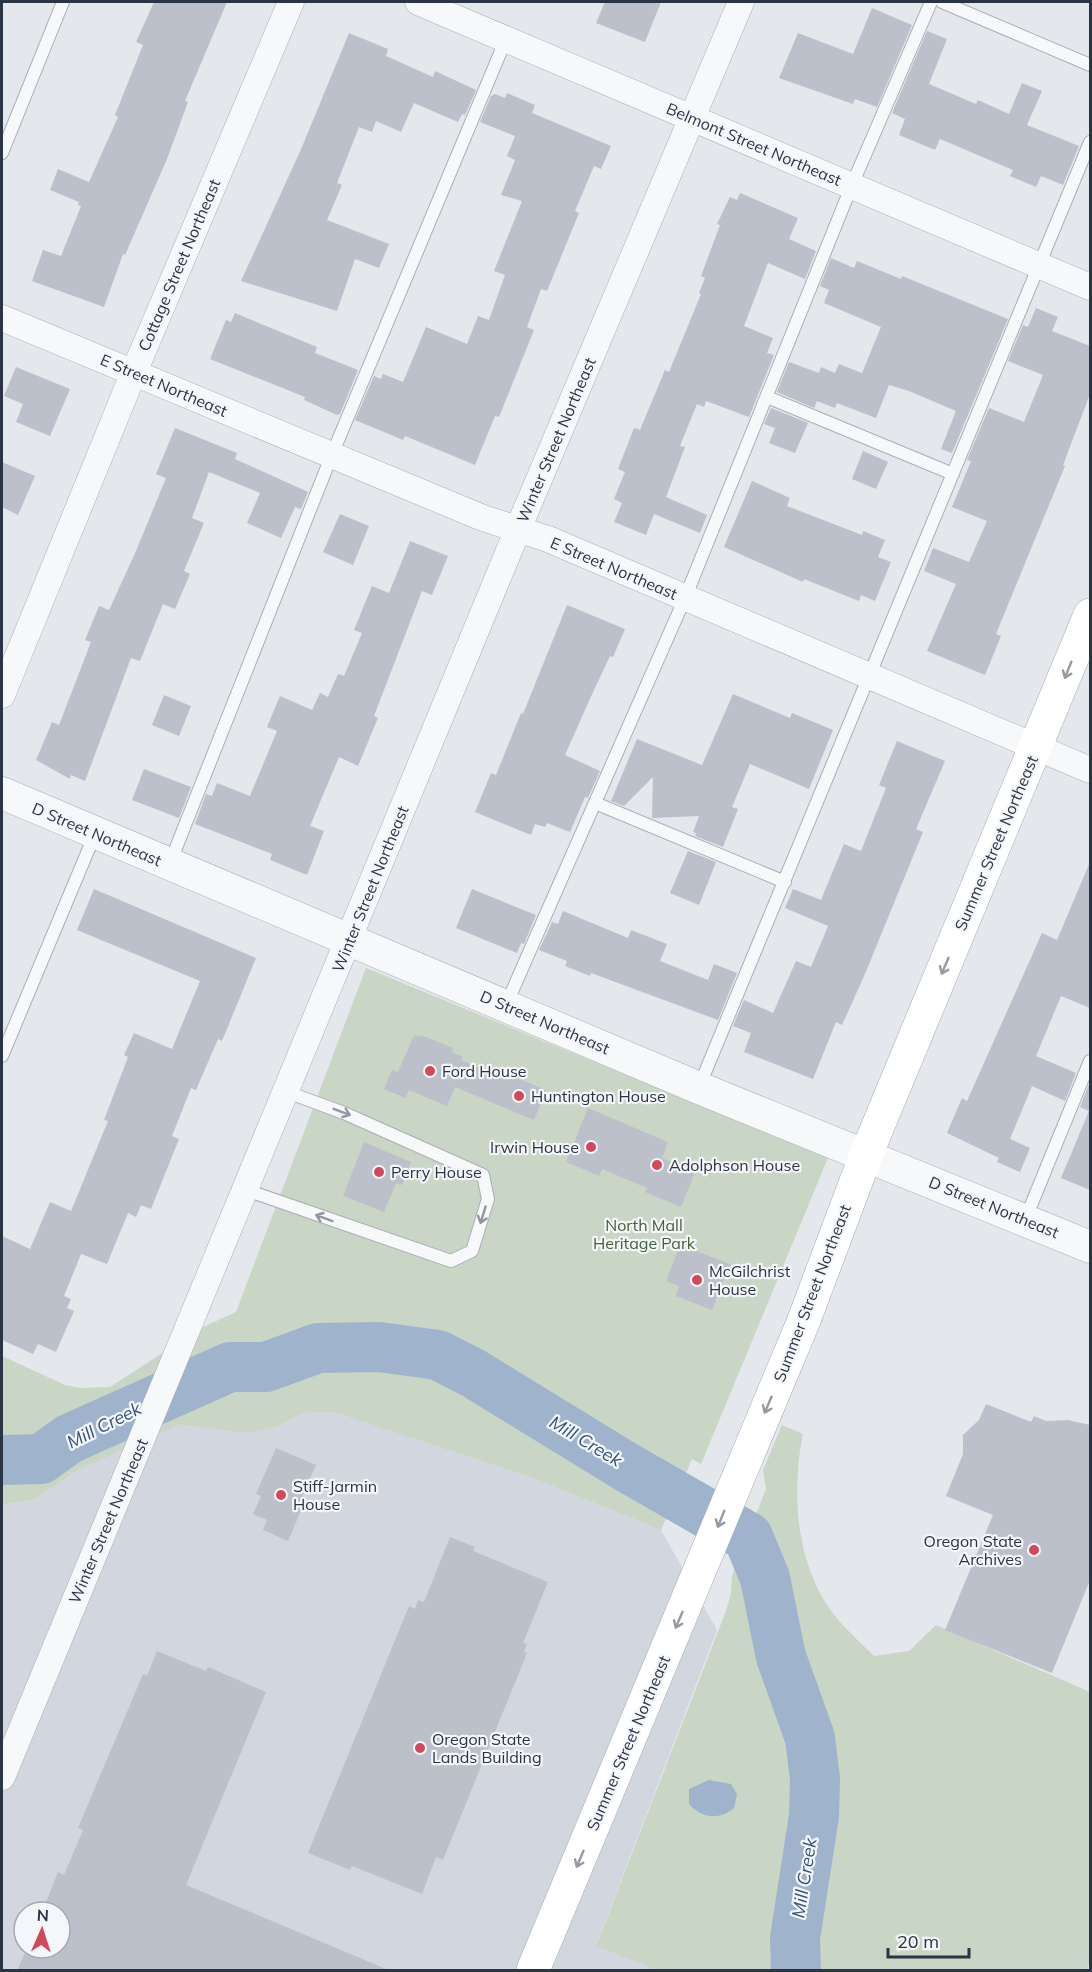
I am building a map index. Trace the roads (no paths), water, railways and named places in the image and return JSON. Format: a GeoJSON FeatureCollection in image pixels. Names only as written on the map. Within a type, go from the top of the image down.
{"type":"FeatureCollection","features":[{"type":"Feature","properties":{"kind":"main road","name":"Summer Street Northeast"},"geometry":{"type":"LineString","coordinates":[[533,1971],[804,1320],[866,1155],[1090,615]]}},
{"type":"Feature","properties":{"kind":"street","name":"Cottage Street Northeast"},"geometry":{"type":"LineString","coordinates":[[2,695],[134,372],[291,2]]}},
{"type":"Feature","properties":{"kind":"street","name":"Belmont Street Northeast"},"geometry":{"type":"LineString","coordinates":[[418,2],[1090,286]]}},
{"type":"Feature","properties":{"kind":"street","name":"Winter Street Northeast"},"geometry":{"type":"LineString","coordinates":[[2,1777],[518,529],[741,2]]}},
{"type":"Feature","properties":{"kind":"street","name":"E Street Northeast"},"geometry":{"type":"LineString","coordinates":[[2,318],[331,457],[483,518],[518,529],[685,598],[1090,770]]}},
{"type":"Feature","properties":{"kind":"street","name":"D Street Northeast"},"geometry":{"type":"LineString","coordinates":[[2,794],[699,1088],[1090,1247]]}},
{"type":"Feature","properties":{"kind":"lane"},"geometry":{"type":"LineString","coordinates":[[2,153],[63,2]]}},
{"type":"Feature","properties":{"kind":"lane"},"geometry":{"type":"LineString","coordinates":[[506,1005],[685,598],[852,185],[931,2]]}},
{"type":"Feature","properties":{"kind":"lane"},"geometry":{"type":"LineString","coordinates":[[942,2],[1090,65]]}},
{"type":"Feature","properties":{"kind":"lane"},"geometry":{"type":"LineString","coordinates":[[170,864],[331,457],[506,39]]}},
{"type":"Feature","properties":{"kind":"lane"},"geometry":{"type":"LineString","coordinates":[[699,1088],[1090,142]]}},
{"type":"Feature","properties":{"kind":"lane"},"geometry":{"type":"LineString","coordinates":[[767,397],[953,474]]}},
{"type":"Feature","properties":{"kind":"lane"},"geometry":{"type":"LineString","coordinates":[[595,803],[785,882]]}},
{"type":"Feature","properties":{"kind":"lane"},"geometry":{"type":"LineString","coordinates":[[2,1056],[95,833]]}},
{"type":"Feature","properties":{"kind":"lane"},"geometry":{"type":"LineString","coordinates":[[1024,1220],[1090,1061]]}},
{"type":"Feature","properties":{"kind":"lane"},"geometry":{"type":"LineString","coordinates":[[246,1190],[451,1261],[472,1251],[488,1199],[483,1175],[344,1113],[287,1092]]}},
{"type":"Feature","properties":{"kind":"water"},"geometry":{"type":"Polygon","coordinates":[[[709,1780],[731,1784],[737,1794],[734,1808],[729,1812],[717,1816],[705,1815],[689,1804],[689,1789],[709,1780]]]}},
{"type":"Feature","properties":{"kind":"waterway","name":"Mill Creek"},"geometry":{"type":"LineString","coordinates":[[2,1460],[41,1459],[69,1439],[230,1367],[266,1367],[318,1348],[379,1347],[438,1355],[473,1373],[628,1468],[748,1537],[765,1578],[781,1657],[810,1738],[815,1779],[814,1816],[795,1938],[796,1970]]}},
{"type":"Feature","properties":{"kind":"place","name":"Ford House"},"geometry":{"type":"Point","coordinates":[430,1071]}},
{"type":"Feature","properties":{"kind":"place","name":"Huntington House"},"geometry":{"type":"Point","coordinates":[519,1096]}},
{"type":"Feature","properties":{"kind":"place","name":"Irwin House"},"geometry":{"type":"Point","coordinates":[591,1147]}},
{"type":"Feature","properties":{"kind":"place","name":"Adolphson House"},"geometry":{"type":"Point","coordinates":[657,1165]}},
{"type":"Feature","properties":{"kind":"place","name":"Perry House"},"geometry":{"type":"Point","coordinates":[379,1172]}},
{"type":"Feature","properties":{"kind":"place","name":"McGilchrist House"},"geometry":{"type":"Point","coordinates":[697,1280]}},
{"type":"Feature","properties":{"kind":"place","name":"Stiff-Jarmin House"},"geometry":{"type":"Point","coordinates":[281,1495]}},
{"type":"Feature","properties":{"kind":"place","name":"Oregon State Archives"},"geometry":{"type":"Point","coordinates":[1034,1550]}},
{"type":"Feature","properties":{"kind":"place","name":"Oregon State Lands Building"},"geometry":{"type":"Point","coordinates":[420,1748]}},
{"type":"Feature","properties":{"kind":"park label","name":"North Mall Heritage Park"},"geometry":{"type":"Point","coordinates":[644,1234]}}]}
